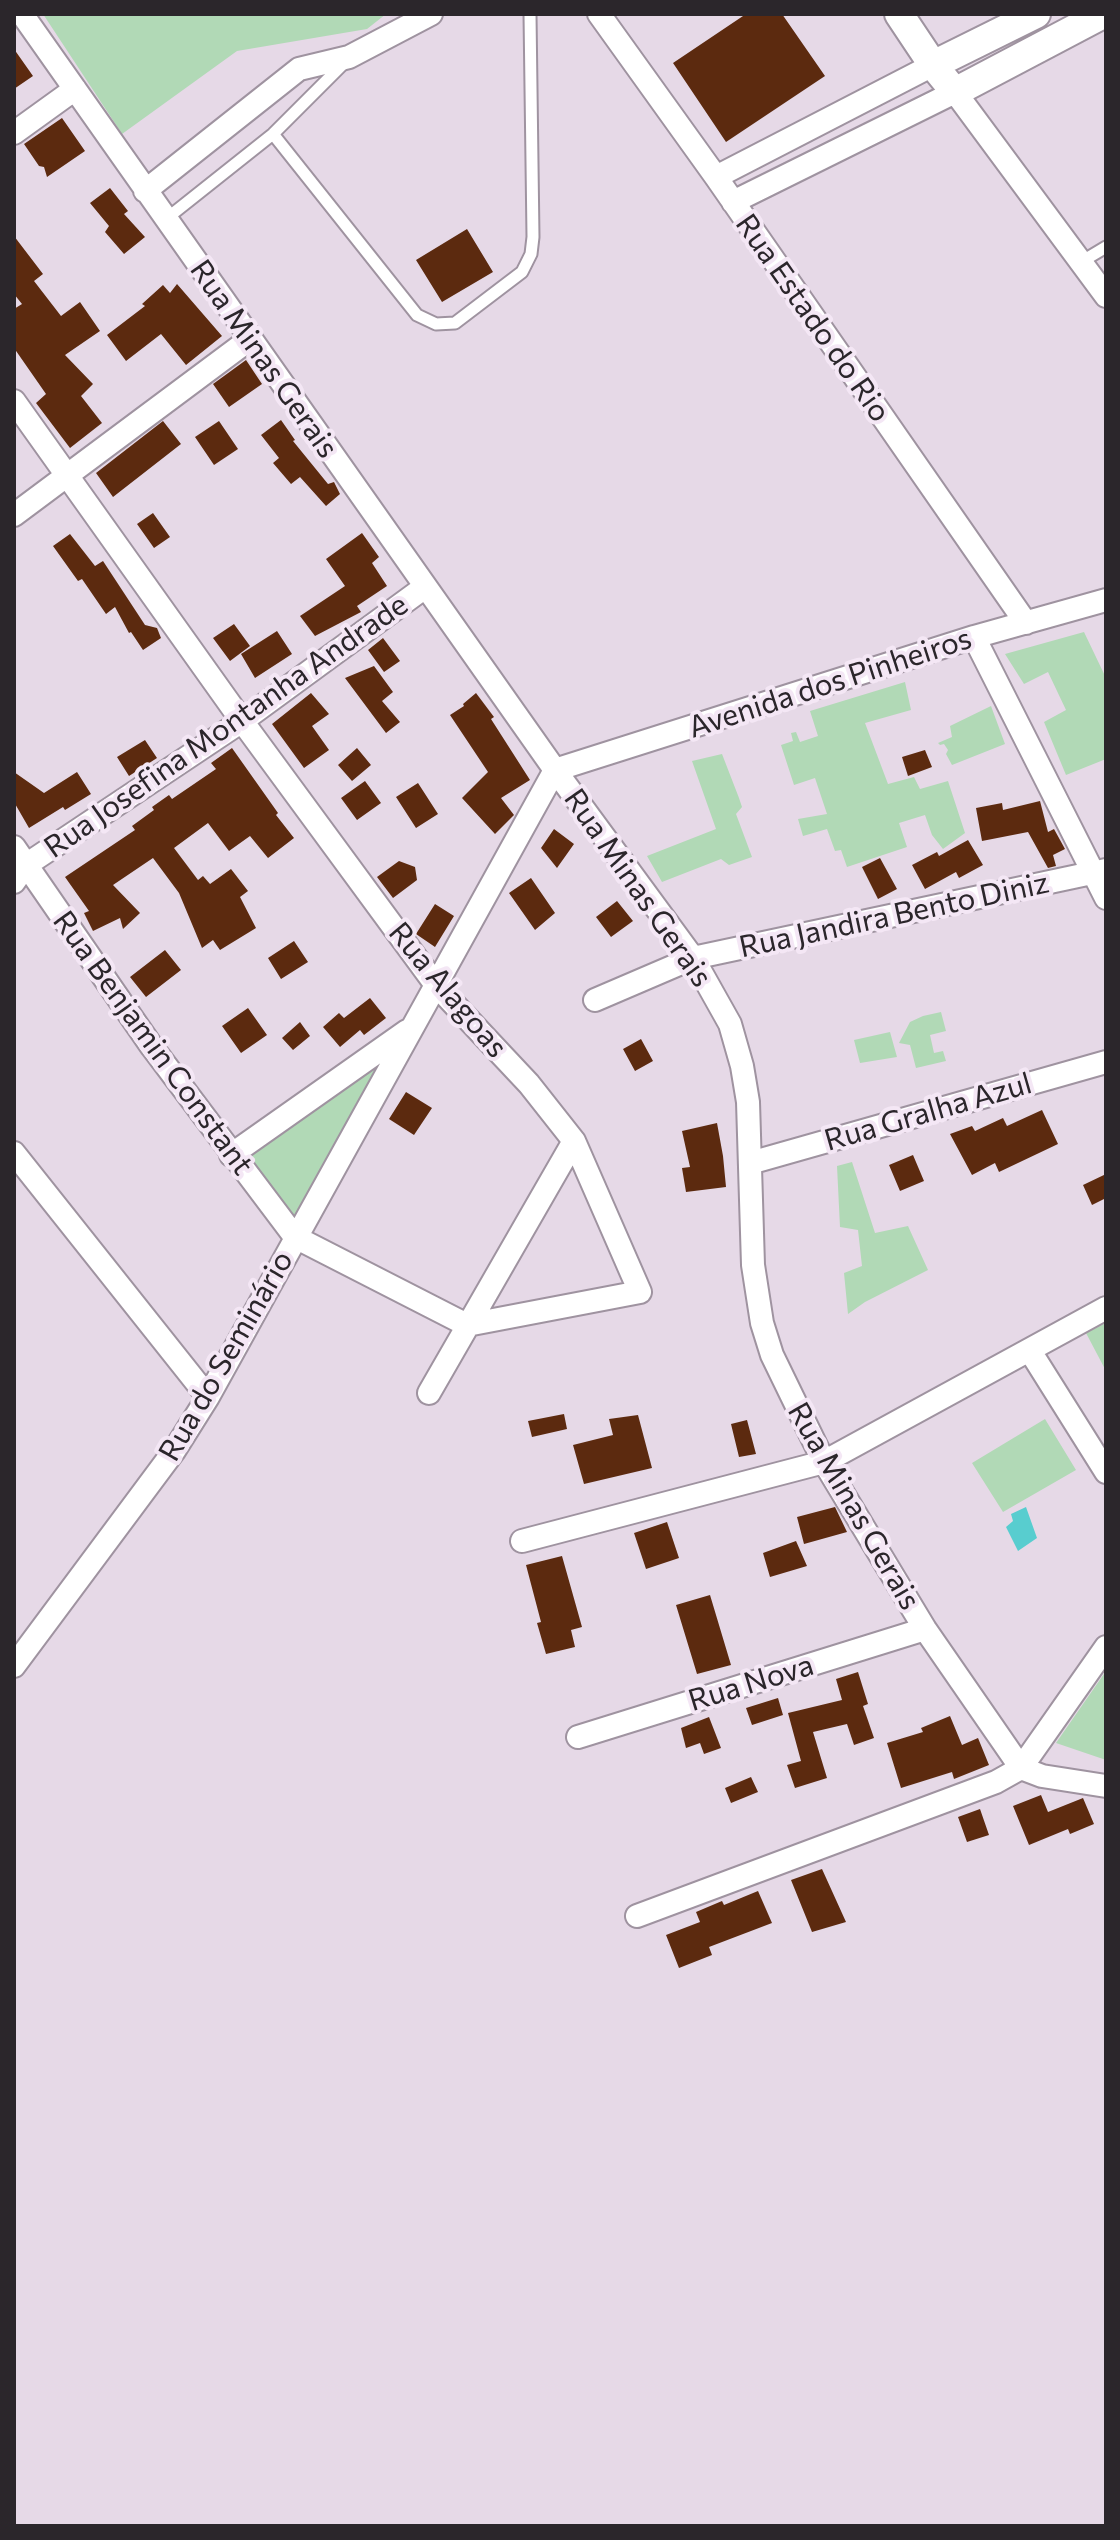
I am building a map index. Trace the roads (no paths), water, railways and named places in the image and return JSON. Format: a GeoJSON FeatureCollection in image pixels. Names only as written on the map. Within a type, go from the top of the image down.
{"type":"FeatureCollection","features":[{"type":"Feature","properties":{"kind":"street","name":"Rua Minas Gerais"},"geometry":{"type":"LineString","coordinates":[[22,14],[555,770],[693,958],[730,1024],[742,1066],[748,1102],[753,1265],[762,1323],[772,1355],[824,1462],[925,1629],[1021,1768]]}},
{"type":"Feature","properties":{"kind":"street"},"geometry":{"type":"LineString","coordinates":[[145,191],[299,69],[349,57],[431,14]]}},
{"type":"Feature","properties":{"kind":"street","name":"Rua Estado do Rio"},"geometry":{"type":"LineString","coordinates":[[599,14],[1026,623]]}},
{"type":"Feature","properties":{"kind":"street"},"geometry":{"type":"LineString","coordinates":[[899,14],[933,65],[1081,262],[1104,288]]}},
{"type":"Feature","properties":{"kind":"street"},"geometry":{"type":"LineString","coordinates":[[716,177],[1036,14]]}},
{"type":"Feature","properties":{"kind":"street"},"geometry":{"type":"LineString","coordinates":[[733,202],[955,92],[1103,14]]}},
{"type":"Feature","properties":{"kind":"street"},"geometry":{"type":"LineString","coordinates":[[14,133],[75,89]]}},
{"type":"Feature","properties":{"kind":"street"},"geometry":{"type":"LineString","coordinates":[[14,515],[250,339]]}},
{"type":"Feature","properties":{"kind":"street","name":"Rua Alagoas"},"geometry":{"type":"LineString","coordinates":[[14,401],[242,721],[436,985],[529,1084],[574,1141],[640,1292],[467,1325]]}},
{"type":"Feature","properties":{"kind":"street","name":"Rua Josefina Montanha Andrade"},"geometry":{"type":"LineString","coordinates":[[18,865],[242,721],[425,587]]}},
{"type":"Feature","properties":{"kind":"street","name":"Avenida dos Pinheiros"},"geometry":{"type":"LineString","coordinates":[[555,770],[974,637],[1106,600]]}},
{"type":"Feature","properties":{"kind":"street"},"geometry":{"type":"LineString","coordinates":[[974,637],[1100,872],[1106,898]]}},
{"type":"Feature","properties":{"kind":"street","name":"Rua do Seminário"},"geometry":{"type":"LineString","coordinates":[[14,1666],[174,1451],[208,1397],[555,770]]}},
{"type":"Feature","properties":{"kind":"street","name":"Rua Benjamin Constant"},"geometry":{"type":"LineString","coordinates":[[18,865],[295,1237]]}},
{"type":"Feature","properties":{"kind":"street","name":"Rua Jandira Bento Diniz"},"geometry":{"type":"LineString","coordinates":[[595,1000],[693,958],[1100,872]]}},
{"type":"Feature","properties":{"kind":"street","name":"Rua do Seminário"},"geometry":{"type":"LineString","coordinates":[[231,1155],[411,1028]]}},
{"type":"Feature","properties":{"kind":"street","name":"Rua Gralha Azul"},"geometry":{"type":"LineString","coordinates":[[750,1163],[1106,1062]]}},
{"type":"Feature","properties":{"kind":"street"},"geometry":{"type":"LineString","coordinates":[[429,1393],[574,1141]]}},
{"type":"Feature","properties":{"kind":"street"},"geometry":{"type":"LineString","coordinates":[[14,1153],[208,1397]]}},
{"type":"Feature","properties":{"kind":"street"},"geometry":{"type":"LineString","coordinates":[[295,1237],[467,1325]]}},
{"type":"Feature","properties":{"kind":"street"},"geometry":{"type":"LineString","coordinates":[[522,1541],[824,1462],[1106,1308]]}},
{"type":"Feature","properties":{"kind":"street"},"geometry":{"type":"LineString","coordinates":[[1030,1351],[1106,1472]]}},
{"type":"Feature","properties":{"kind":"street","name":"Rua Nova"},"geometry":{"type":"LineString","coordinates":[[578,1737],[925,1629]]}},
{"type":"Feature","properties":{"kind":"street"},"geometry":{"type":"LineString","coordinates":[[637,1916],[996,1782],[1021,1768],[1106,1647]]}},
{"type":"Feature","properties":{"kind":"street"},"geometry":{"type":"LineString","coordinates":[[1021,1768],[1042,1776],[1106,1786]]}},
{"type":"Feature","properties":{"kind":"lane"},"geometry":{"type":"LineString","coordinates":[[273,134],[417,315],[436,324],[455,323],[522,272],[531,254],[530,14]]}},
{"type":"Feature","properties":{"kind":"lane"},"geometry":{"type":"LineString","coordinates":[[165,220],[273,134],[349,57]]}},
{"type":"Feature","properties":{"kind":"lane"},"geometry":{"type":"LineString","coordinates":[[1081,262],[1106,247]]}},
{"type":"Feature","properties":{"kind":"water"},"geometry":{"type":"Polygon","coordinates":[[[1026,1507],[1037,1538],[1018,1551],[1006,1527],[1013,1521],[1011,1514],[1026,1507]]]}}]}
